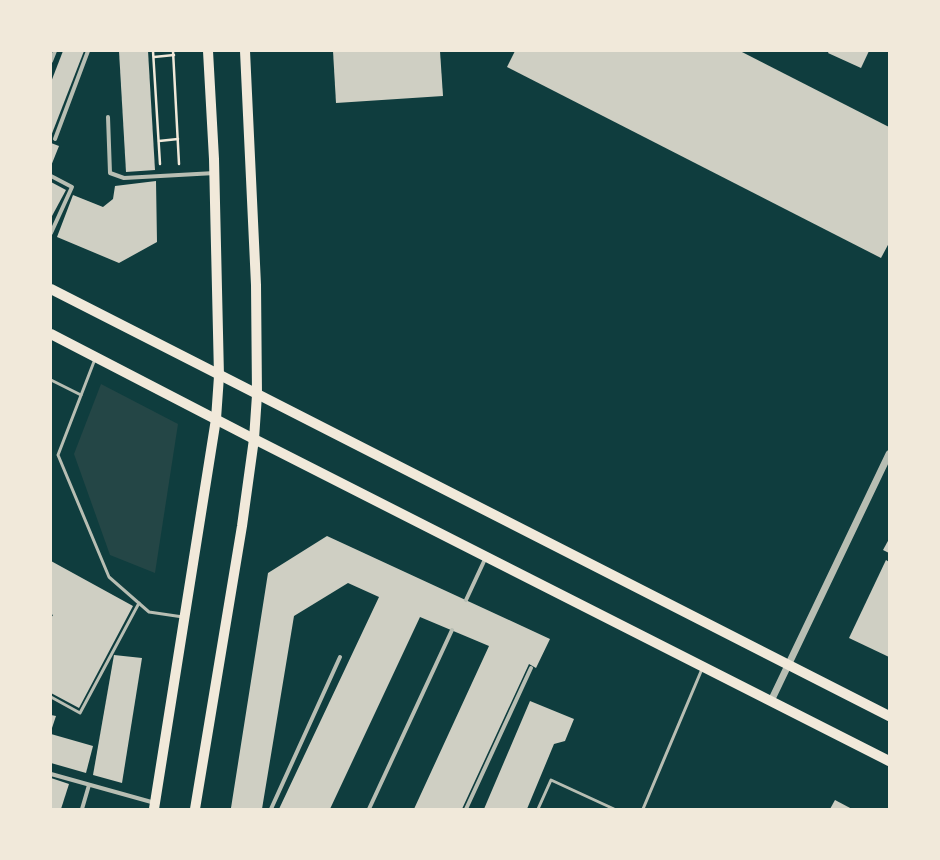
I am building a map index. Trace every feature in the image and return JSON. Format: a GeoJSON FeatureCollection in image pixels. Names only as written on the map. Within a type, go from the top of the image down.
{"type":"FeatureCollection","features":[{"type":"Feature","properties":{"kind":"main road"},"geometry":{"type":"LineString","coordinates":[[155,806],[216,419],[220,376],[215,173],[208,51]]}},
{"type":"Feature","properties":{"kind":"main road"},"geometry":{"type":"LineString","coordinates":[[195,809],[242,526],[254,439],[257,395],[256,285],[245,51]]}},
{"type":"Feature","properties":{"kind":"main road"},"geometry":{"type":"LineString","coordinates":[[51,289],[889,716]]}},
{"type":"Feature","properties":{"kind":"main road"},"geometry":{"type":"LineString","coordinates":[[51,334],[254,439],[889,761]]}},
{"type":"Feature","properties":{"kind":"street"},"geometry":{"type":"LineString","coordinates":[[51,61],[55,51]]}},
{"type":"Feature","properties":{"kind":"street"},"geometry":{"type":"LineString","coordinates":[[55,139],[88,51]]}},
{"type":"Feature","properties":{"kind":"street"},"geometry":{"type":"LineString","coordinates":[[108,116],[110,173],[124,178],[215,173]]}},
{"type":"Feature","properties":{"kind":"street"},"geometry":{"type":"LineString","coordinates":[[51,176],[72,187],[51,232]]}},
{"type":"Feature","properties":{"kind":"street"},"geometry":{"type":"LineString","coordinates":[[771,701],[889,454]]}},
{"type":"Feature","properties":{"kind":"street"},"geometry":{"type":"LineString","coordinates":[[466,600],[486,557]]}},
{"type":"Feature","properties":{"kind":"street"},"geometry":{"type":"LineString","coordinates":[[369,809],[452,630]]}},
{"type":"Feature","properties":{"kind":"street"},"geometry":{"type":"LineString","coordinates":[[270,809],[340,657]]}},
{"type":"Feature","properties":{"kind":"street"},"geometry":{"type":"LineString","coordinates":[[466,809],[531,668]]}},
{"type":"Feature","properties":{"kind":"street"},"geometry":{"type":"LineString","coordinates":[[51,774],[155,806]]}},
{"type":"Feature","properties":{"kind":"street"},"geometry":{"type":"LineString","coordinates":[[82,809],[89,785]]}},
{"type":"Feature","properties":{"kind":"lane"},"geometry":{"type":"LineString","coordinates":[[96,357],[58,455],[109,577],[149,612],[185,618]]}},
{"type":"Feature","properties":{"kind":"lane"},"geometry":{"type":"LineString","coordinates":[[51,380],[81,395]]}},
{"type":"Feature","properties":{"kind":"lane"},"geometry":{"type":"LineString","coordinates":[[51,697],[80,713],[139,603]]}},
{"type":"Feature","properties":{"kind":"lane"},"geometry":{"type":"LineString","coordinates":[[643,809],[703,667]]}},
{"type":"Feature","properties":{"kind":"lane"},"geometry":{"type":"LineString","coordinates":[[538,809],[551,780],[614,809]]}},
{"type":"Feature","properties":{"kind":"path"},"geometry":{"type":"LineString","coordinates":[[153,51],[161,167]]}},
{"type":"Feature","properties":{"kind":"path"},"geometry":{"type":"LineString","coordinates":[[174,51],[180,174]]}},
{"type":"Feature","properties":{"kind":"path"},"geometry":{"type":"LineString","coordinates":[[154,57],[174,55]]}},
{"type":"Feature","properties":{"kind":"path"},"geometry":{"type":"LineString","coordinates":[[159,141],[178,139]]}},
{"type":"Feature","properties":{"kind":"shaded area"},"geometry":{"type":"Polygon","coordinates":[[[101,384],[178,424],[155,573],[110,555],[74,454],[101,384]]]}},
{"type":"Feature","properties":{"kind":"building"},"geometry":{"type":"Polygon","coordinates":[[[63,51],[84,51],[51,136],[51,82],[63,51]]]}},
{"type":"Feature","properties":{"kind":"building"},"geometry":{"type":"Polygon","coordinates":[[[119,51],[148,51],[155,170],[126,172],[119,51]]]}},
{"type":"Feature","properties":{"kind":"building"},"geometry":{"type":"Polygon","coordinates":[[[333,51],[440,51],[443,96],[336,103],[333,51]]]}},
{"type":"Feature","properties":{"kind":"building"},"geometry":{"type":"Polygon","coordinates":[[[515,51],[740,51],[889,127],[889,243],[881,258],[507,67],[515,51]]]}},
{"type":"Feature","properties":{"kind":"building"},"geometry":{"type":"Polygon","coordinates":[[[829,51],[869,51],[861,68],[828,53],[829,51]]]}},
{"type":"Feature","properties":{"kind":"building"},"geometry":{"type":"Polygon","coordinates":[[[51,143],[59,146],[51,166],[51,143]]]}},
{"type":"Feature","properties":{"kind":"building"},"geometry":{"type":"Polygon","coordinates":[[[156,181],[157,242],[119,263],[57,237],[73,195],[103,207],[113,199],[115,186],[156,181]]]}},
{"type":"Feature","properties":{"kind":"building"},"geometry":{"type":"Polygon","coordinates":[[[51,182],[66,190],[52,216],[51,216],[51,182]]]}},
{"type":"Feature","properties":{"kind":"building"},"geometry":{"type":"Polygon","coordinates":[[[327,536],[550,639],[536,668],[529,664],[462,809],[414,809],[489,646],[420,617],[330,809],[279,809],[379,597],[348,583],[294,616],[262,809],[231,808],[268,573],[327,536]]]}},
{"type":"Feature","properties":{"kind":"building"},"geometry":{"type":"Polygon","coordinates":[[[889,539],[889,553],[883,550],[889,539]]]}},
{"type":"Feature","properties":{"kind":"building"},"geometry":{"type":"Polygon","coordinates":[[[886,560],[889,562],[889,657],[849,638],[886,560]]]}},
{"type":"Feature","properties":{"kind":"building"},"geometry":{"type":"Polygon","coordinates":[[[51,561],[133,606],[79,708],[51,693],[51,618],[53,615],[51,614],[51,561]]]}},
{"type":"Feature","properties":{"kind":"building"},"geometry":{"type":"Polygon","coordinates":[[[114,655],[142,658],[122,783],[93,775],[114,655]]]}},
{"type":"Feature","properties":{"kind":"building"},"geometry":{"type":"Polygon","coordinates":[[[530,701],[574,719],[565,741],[554,744],[527,809],[484,809],[530,701]]]}},
{"type":"Feature","properties":{"kind":"building"},"geometry":{"type":"Polygon","coordinates":[[[51,715],[56,716],[51,731],[51,715]]]}},
{"type":"Feature","properties":{"kind":"building"},"geometry":{"type":"Polygon","coordinates":[[[51,734],[93,746],[86,773],[51,763],[51,734]]]}},
{"type":"Feature","properties":{"kind":"building"},"geometry":{"type":"Polygon","coordinates":[[[51,778],[69,784],[61,809],[51,809],[51,778]]]}},
{"type":"Feature","properties":{"kind":"building"},"geometry":{"type":"Polygon","coordinates":[[[835,800],[852,809],[830,809],[835,800]]]}}]}
